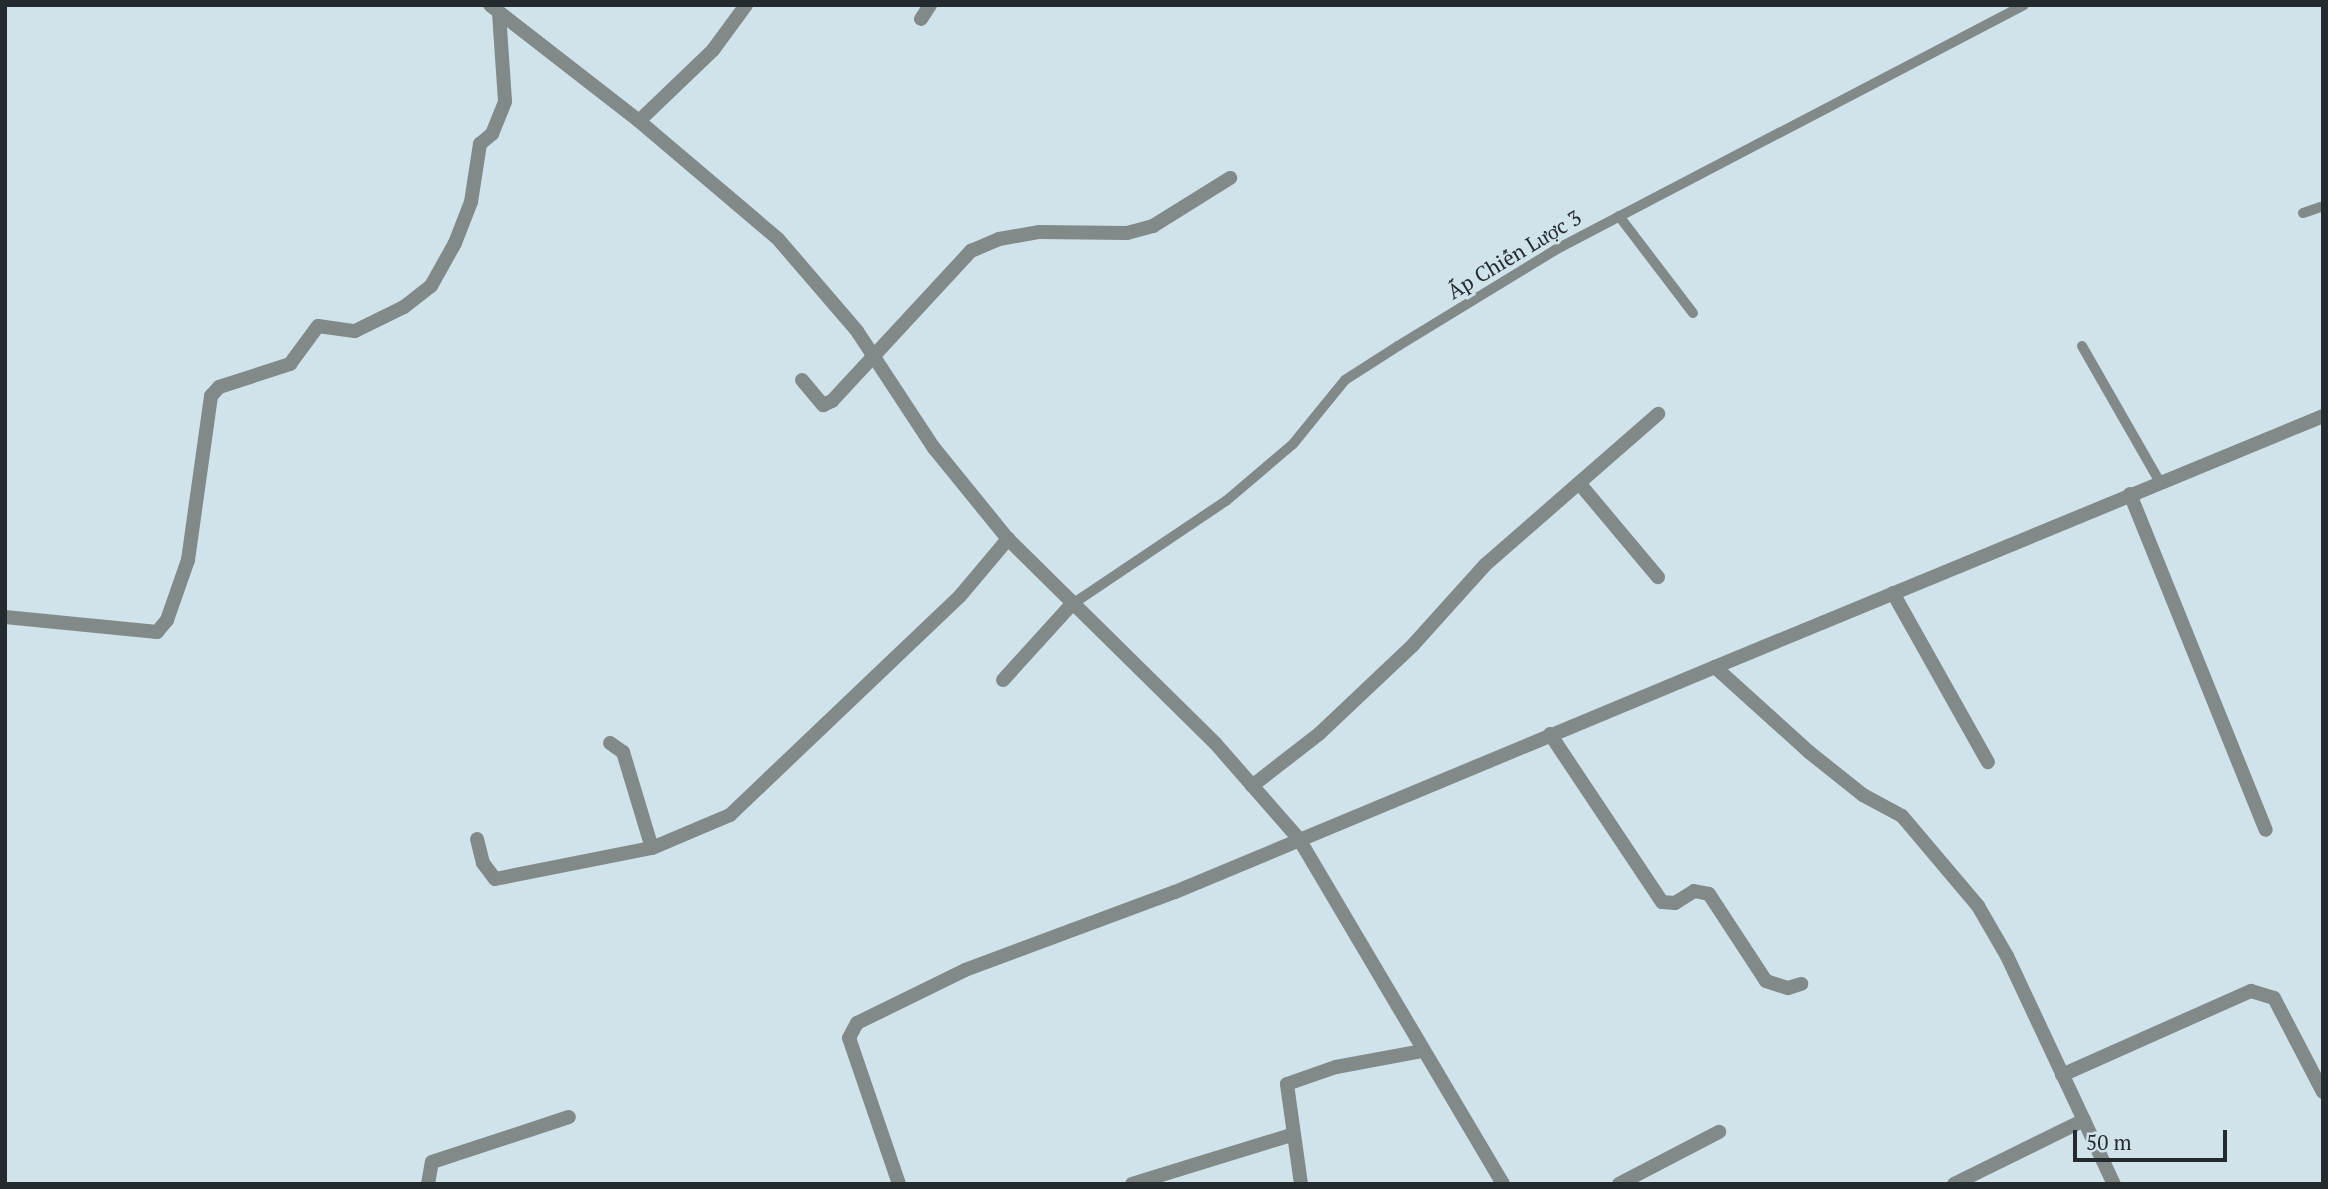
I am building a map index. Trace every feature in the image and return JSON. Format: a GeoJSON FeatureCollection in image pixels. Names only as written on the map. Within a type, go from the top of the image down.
{"type":"FeatureCollection","features":[{"type":"Feature","properties":{"kind":"street"},"geometry":{"type":"LineString","coordinates":[[639,121],[713,50],[746,5]]}},
{"type":"Feature","properties":{"kind":"street"},"geometry":{"type":"LineString","coordinates":[[921,19],[930,5]]}},
{"type":"Feature","properties":{"kind":"street"},"geometry":{"type":"LineString","coordinates":[[494,9],[639,121],[778,239],[825,290],[874,357],[934,449],[1008,539],[1071,605],[1215,743],[1299,839],[1503,1184]]}},
{"type":"Feature","properties":{"kind":"street"},"geometry":{"type":"LineString","coordinates":[[5,617],[157,632],[167,620],[188,560],[211,396],[219,387],[290,364],[317,326],[355,331],[404,307],[431,286],[455,243],[471,202],[480,144],[492,134],[505,101],[494,9]]}},
{"type":"Feature","properties":{"kind":"street"},"geometry":{"type":"LineString","coordinates":[[802,380],[823,405],[874,357],[971,251],[999,239],[1039,232],[1128,233],[1153,226],[1230,178]]}},
{"type":"Feature","properties":{"kind":"street"},"geometry":{"type":"LineString","coordinates":[[1252,786],[1320,733],[1413,645],[1485,565],[1658,414]]}},
{"type":"Feature","properties":{"kind":"street"},"geometry":{"type":"LineString","coordinates":[[899,1184],[849,1038],[857,1023],[965,970],[1175,892],[1550,734],[2323,416]]}},
{"type":"Feature","properties":{"kind":"street"},"geometry":{"type":"LineString","coordinates":[[1579,483],[1658,577]]}},
{"type":"Feature","properties":{"kind":"street"},"geometry":{"type":"LineString","coordinates":[[2130,494],[2266,830]]}},
{"type":"Feature","properties":{"kind":"street"},"geometry":{"type":"LineString","coordinates":[[477,839],[483,863],[495,879],[652,848],[730,815],[748,802],[842,706],[960,596],[1008,539]]}},
{"type":"Feature","properties":{"kind":"street"},"geometry":{"type":"LineString","coordinates":[[1893,593],[1988,762]]}},
{"type":"Feature","properties":{"kind":"street"},"geometry":{"type":"LineString","coordinates":[[1003,680],[1071,605]]}},
{"type":"Feature","properties":{"kind":"street"},"geometry":{"type":"LineString","coordinates":[[1715,667],[1809,752],[1863,795],[1902,816],[1978,906],[2113,1184]]}},
{"type":"Feature","properties":{"kind":"street"},"geometry":{"type":"LineString","coordinates":[[1550,734],[1662,902],[1675,903],[1694,891],[1709,894],[1766,981],[1788,988],[1801,984]]}},
{"type":"Feature","properties":{"kind":"street"},"geometry":{"type":"LineString","coordinates":[[610,743],[623,752],[652,848]]}},
{"type":"Feature","properties":{"kind":"street"},"geometry":{"type":"LineString","coordinates":[[2062,1075],[2251,991],[2274,998],[2323,1092]]}},
{"type":"Feature","properties":{"kind":"street"},"geometry":{"type":"LineString","coordinates":[[1301,1184],[1291,1135],[1286,1087],[1292,1080],[1422,1051]]}},
{"type":"Feature","properties":{"kind":"street"},"geometry":{"type":"LineString","coordinates":[[428,1184],[432,1161],[569,1117]]}},
{"type":"Feature","properties":{"kind":"street"},"geometry":{"type":"LineString","coordinates":[[1954,1184],[2084,1120]]}},
{"type":"Feature","properties":{"kind":"street"},"geometry":{"type":"LineString","coordinates":[[1619,1184],[1719,1132]]}},
{"type":"Feature","properties":{"kind":"street"},"geometry":{"type":"LineString","coordinates":[[1132,1184],[1291,1135]]}},
{"type":"Feature","properties":{"kind":"lane","name":"Ấp Chiến Lược 3"},"geometry":{"type":"LineString","coordinates":[[1071,605],[1226,501],[1293,444],[1345,380],[1544,256],[1622,220],[2024,5]]}},
{"type":"Feature","properties":{"kind":"lane"},"geometry":{"type":"LineString","coordinates":[[2303,213],[2323,206]]}},
{"type":"Feature","properties":{"kind":"lane"},"geometry":{"type":"LineString","coordinates":[[1622,220],[1693,313]]}},
{"type":"Feature","properties":{"kind":"lane"},"geometry":{"type":"LineString","coordinates":[[2082,346],[2160,482]]}}]}
